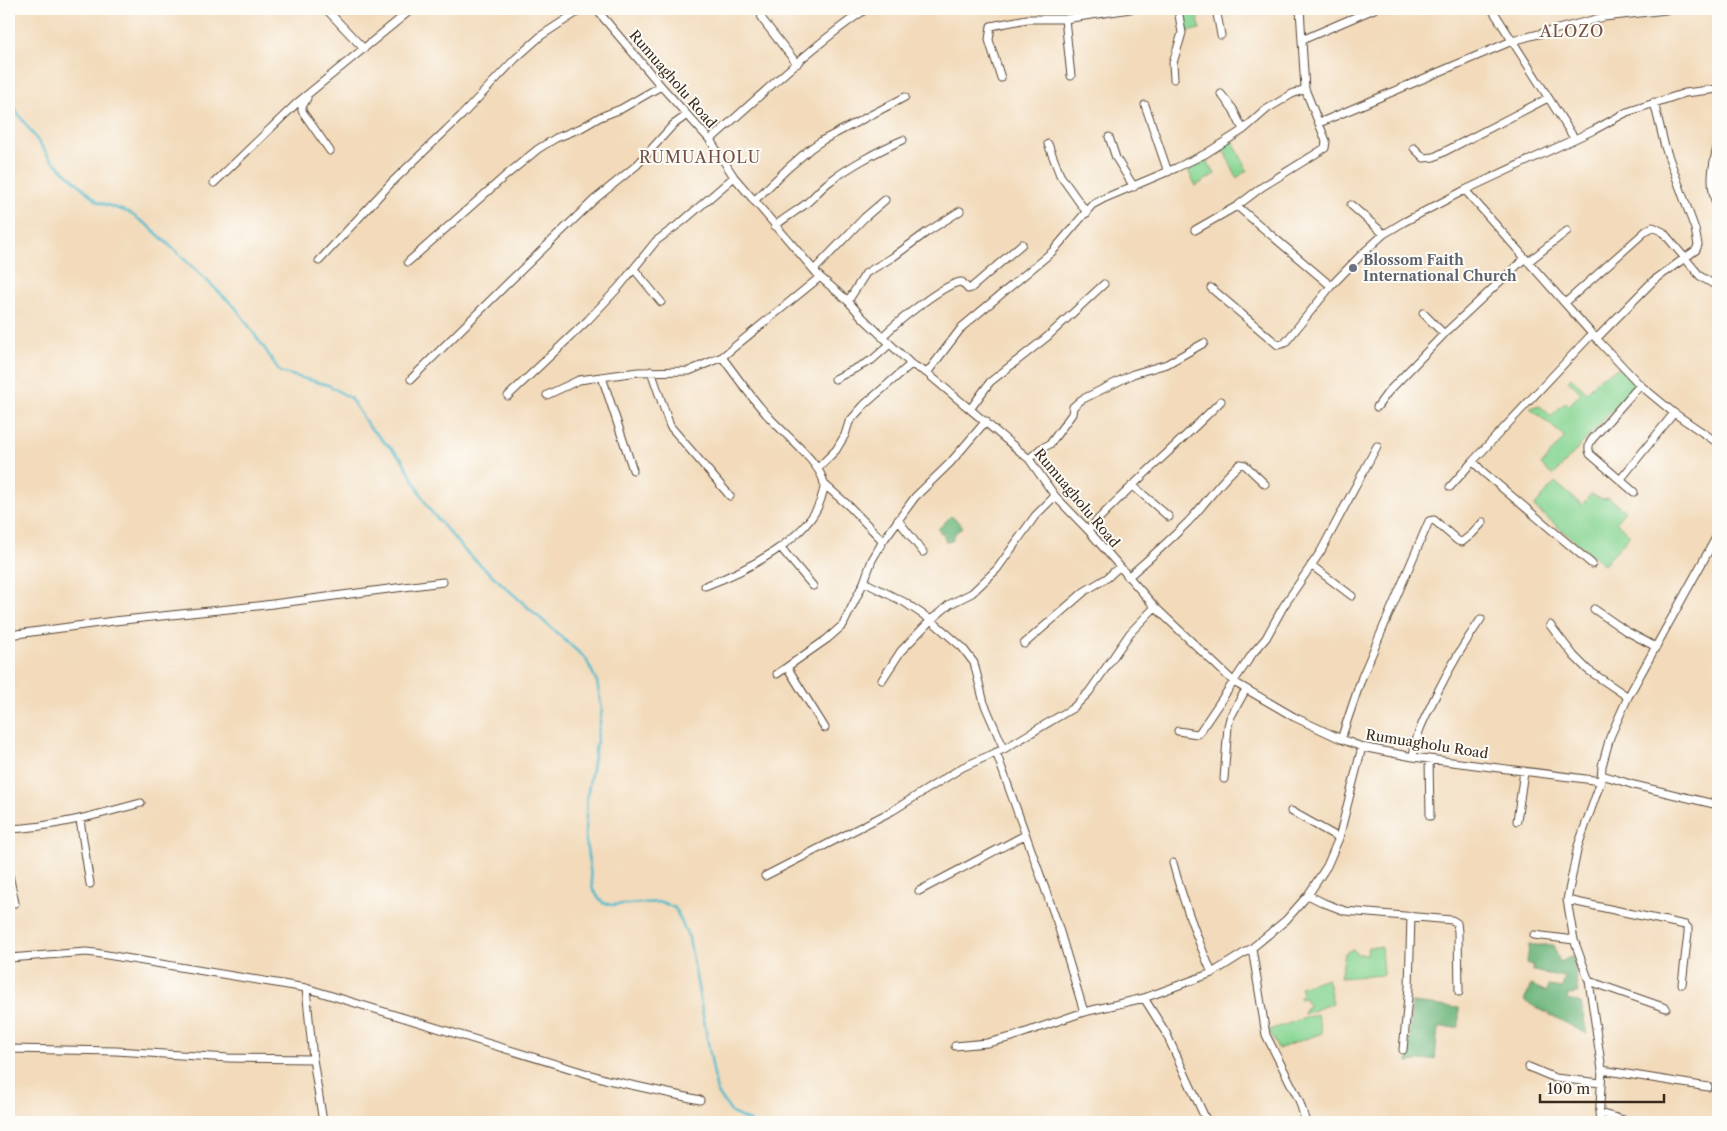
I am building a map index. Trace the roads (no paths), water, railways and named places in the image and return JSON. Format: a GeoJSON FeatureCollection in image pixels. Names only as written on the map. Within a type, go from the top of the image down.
{"type":"FeatureCollection","features":[{"type":"Feature","properties":{"kind":"street"},"geometry":{"type":"LineString","coordinates":[[326,9],[364,49]]}},
{"type":"Feature","properties":{"kind":"street"},"geometry":{"type":"LineString","coordinates":[[214,183],[309,93],[412,9]]}},
{"type":"Feature","properties":{"kind":"street"},"geometry":{"type":"LineString","coordinates":[[319,261],[391,183],[462,115],[515,59],[542,35],[582,9]]}},
{"type":"Feature","properties":{"kind":"street"},"geometry":{"type":"LineString","coordinates":[[764,9],[761,11],[762,19],[797,64]]}},
{"type":"Feature","properties":{"kind":"street"},"geometry":{"type":"LineString","coordinates":[[710,140],[797,64],[866,9]]}},
{"type":"Feature","properties":{"kind":"street"},"geometry":{"type":"LineString","coordinates":[[1001,78],[989,40],[991,26],[1027,19],[1065,19],[1130,9]]}},
{"type":"Feature","properties":{"kind":"street"},"geometry":{"type":"LineString","coordinates":[[1174,79],[1173,63],[1182,33],[1178,9]]}},
{"type":"Feature","properties":{"kind":"street"},"geometry":{"type":"LineString","coordinates":[[1216,9],[1221,35]]}},
{"type":"Feature","properties":{"kind":"street"},"geometry":{"type":"LineString","coordinates":[[1195,230],[1237,206],[1262,186],[1325,148],[1326,141],[1305,89],[1300,9]]}},
{"type":"Feature","properties":{"kind":"street"},"geometry":{"type":"LineString","coordinates":[[1302,40],[1374,9]]}},
{"type":"Feature","properties":{"kind":"street"},"geometry":{"type":"LineString","coordinates":[[1492,9],[1574,138]]}},
{"type":"Feature","properties":{"kind":"street","name":"Rumuagholu Road"},"geometry":{"type":"LineString","coordinates":[[599,10],[661,86],[710,140],[734,177],[820,277],[848,301],[911,364],[927,373],[971,408],[1029,459],[1055,496],[1088,530],[1155,607],[1234,682],[1294,717],[1362,747],[1413,757],[1524,771],[1601,778],[1718,805]]}},
{"type":"Feature","properties":{"kind":"street"},"geometry":{"type":"LineString","coordinates":[[1319,123],[1512,42],[1604,17],[1666,10]]}},
{"type":"Feature","properties":{"kind":"street"},"geometry":{"type":"LineString","coordinates":[[1065,19],[1071,76]]}},
{"type":"Feature","properties":{"kind":"street"},"geometry":{"type":"LineString","coordinates":[[408,262],[538,149],[556,138],[621,109],[661,86]]}},
{"type":"Feature","properties":{"kind":"street"},"geometry":{"type":"LineString","coordinates":[[927,373],[962,327],[1053,251],[1092,206],[1105,198],[1134,187],[1205,154],[1243,130],[1267,109],[1292,94],[1305,89]]}},
{"type":"Feature","properties":{"kind":"street"},"geometry":{"type":"LineString","coordinates":[[1212,288],[1264,334],[1278,345],[1281,345],[1286,343],[1331,286],[1384,234],[1465,190],[1594,130],[1627,112],[1684,93],[1718,89]]}},
{"type":"Feature","properties":{"kind":"street"},"geometry":{"type":"LineString","coordinates":[[309,93],[302,111],[330,151]]}},
{"type":"Feature","properties":{"kind":"street"},"geometry":{"type":"LineString","coordinates":[[1221,94],[1233,109],[1243,130]]}},
{"type":"Feature","properties":{"kind":"street"},"geometry":{"type":"LineString","coordinates":[[754,201],[811,148],[905,97]]}},
{"type":"Feature","properties":{"kind":"street"},"geometry":{"type":"LineString","coordinates":[[1414,148],[1424,158],[1434,157],[1548,98]]}},
{"type":"Feature","properties":{"kind":"street"},"geometry":{"type":"LineString","coordinates":[[1450,487],[1595,336],[1653,281],[1696,250],[1699,241],[1665,147],[1654,102]]}},
{"type":"Feature","properties":{"kind":"street"},"geometry":{"type":"LineString","coordinates":[[1145,105],[1168,172]]}},
{"type":"Feature","properties":{"kind":"street"},"geometry":{"type":"LineString","coordinates":[[411,379],[594,200],[637,165],[673,125],[687,115]]}},
{"type":"Feature","properties":{"kind":"street"},"geometry":{"type":"LineString","coordinates":[[1109,137],[1116,158],[1134,187]]}},
{"type":"Feature","properties":{"kind":"street"},"geometry":{"type":"LineString","coordinates":[[775,226],[792,212],[801,208],[837,176],[886,147],[903,140]]}},
{"type":"Feature","properties":{"kind":"street"},"geometry":{"type":"LineString","coordinates":[[1048,144],[1060,175],[1087,213]]}},
{"type":"Feature","properties":{"kind":"street"},"geometry":{"type":"LineString","coordinates":[[1718,144],[1711,177],[1712,194],[1718,210]]}},
{"type":"Feature","properties":{"kind":"street"},"geometry":{"type":"LineString","coordinates":[[508,396],[588,320],[619,287],[656,241],[683,221],[734,177]]}},
{"type":"Feature","properties":{"kind":"street"},"geometry":{"type":"LineString","coordinates":[[1465,190],[1640,384],[1674,413],[1718,443]]}},
{"type":"Feature","properties":{"kind":"street"},"geometry":{"type":"LineString","coordinates":[[814,270],[864,218],[885,200]]}},
{"type":"Feature","properties":{"kind":"street"},"geometry":{"type":"LineString","coordinates":[[1351,205],[1384,234]]}},
{"type":"Feature","properties":{"kind":"street"},"geometry":{"type":"LineString","coordinates":[[1237,206],[1331,286]]}},
{"type":"Feature","properties":{"kind":"street"},"geometry":{"type":"LineString","coordinates":[[848,301],[866,272],[893,257],[960,211]]}},
{"type":"Feature","properties":{"kind":"street"},"geometry":{"type":"LineString","coordinates":[[1565,303],[1647,230],[1653,227],[1663,232],[1700,276],[1718,287]]}},
{"type":"Feature","properties":{"kind":"street"},"geometry":{"type":"LineString","coordinates":[[1377,407],[1388,392],[1444,334],[1527,260],[1567,231]]}},
{"type":"Feature","properties":{"kind":"street"},"geometry":{"type":"LineString","coordinates":[[882,337],[925,301],[958,282],[962,282],[968,288],[971,288],[1022,244]]}},
{"type":"Feature","properties":{"kind":"street"},"geometry":{"type":"LineString","coordinates":[[634,269],[661,302]]}},
{"type":"Feature","properties":{"kind":"street"},"geometry":{"type":"LineString","coordinates":[[547,395],[578,380],[651,371],[689,371],[722,357],[820,277]]}},
{"type":"Feature","properties":{"kind":"street"},"geometry":{"type":"LineString","coordinates":[[971,408],[990,382],[1047,337],[1104,284]]}},
{"type":"Feature","properties":{"kind":"street"},"geometry":{"type":"LineString","coordinates":[[1423,313],[1444,334]]}},
{"type":"Feature","properties":{"kind":"street"},"geometry":{"type":"LineString","coordinates":[[1029,459],[1040,449],[1050,444],[1072,414],[1073,407],[1081,400],[1132,374],[1167,364],[1204,343]]}},
{"type":"Feature","properties":{"kind":"street"},"geometry":{"type":"LineString","coordinates":[[835,379],[872,360],[890,344]]}},
{"type":"Feature","properties":{"kind":"street"},"geometry":{"type":"LineString","coordinates":[[722,357],[768,416],[818,468],[824,485],[849,506],[883,541]]}},
{"type":"Feature","properties":{"kind":"street"},"geometry":{"type":"LineString","coordinates":[[818,468],[836,450],[845,435],[849,422],[864,405],[911,364]]}},
{"type":"Feature","properties":{"kind":"street"},"geometry":{"type":"LineString","coordinates":[[651,371],[670,426],[730,496]]}},
{"type":"Feature","properties":{"kind":"street"},"geometry":{"type":"LineString","coordinates":[[602,378],[633,470]]}},
{"type":"Feature","properties":{"kind":"street"},"geometry":{"type":"LineString","coordinates":[[1634,492],[1590,454],[1589,446],[1596,434],[1640,384]]}},
{"type":"Feature","properties":{"kind":"street"},"geometry":{"type":"LineString","coordinates":[[1088,530],[1221,401]]}},
{"type":"Feature","properties":{"kind":"street"},"geometry":{"type":"LineString","coordinates":[[1620,480],[1674,413]]}},
{"type":"Feature","properties":{"kind":"street"},"geometry":{"type":"LineString","coordinates":[[777,674],[828,639],[843,625],[864,582],[872,560],[883,541],[915,497],[950,464],[986,421]]}},
{"type":"Feature","properties":{"kind":"street"},"geometry":{"type":"LineString","coordinates":[[1178,731],[1199,733],[1253,653],[1266,638],[1283,607],[1334,529],[1377,446]]}},
{"type":"Feature","properties":{"kind":"street"},"geometry":{"type":"LineString","coordinates":[[1473,461],[1482,471],[1592,564]]}},
{"type":"Feature","properties":{"kind":"street"},"geometry":{"type":"LineString","coordinates":[[1128,577],[1175,534],[1240,464],[1246,465],[1265,484]]}},
{"type":"Feature","properties":{"kind":"street"},"geometry":{"type":"LineString","coordinates":[[705,586],[721,580],[781,548],[796,534],[819,505],[824,485]]}},
{"type":"Feature","properties":{"kind":"street"},"geometry":{"type":"LineString","coordinates":[[1132,486],[1169,517]]}},
{"type":"Feature","properties":{"kind":"street"},"geometry":{"type":"LineString","coordinates":[[882,680],[901,651],[932,620],[950,604],[972,593],[997,569],[1035,516],[1055,496]]}},
{"type":"Feature","properties":{"kind":"street"},"geometry":{"type":"LineString","coordinates":[[898,520],[923,552]]}},
{"type":"Feature","properties":{"kind":"street"},"geometry":{"type":"LineString","coordinates":[[1341,739],[1365,668],[1429,521],[1434,520],[1438,522],[1462,542],[1483,522]]}},
{"type":"Feature","properties":{"kind":"street"},"geometry":{"type":"LineString","coordinates":[[1599,1122],[1602,1070],[1589,981],[1574,940],[1567,900],[1578,846],[1601,778],[1610,737],[1628,697],[1718,534]]}},
{"type":"Feature","properties":{"kind":"street"},"geometry":{"type":"LineString","coordinates":[[781,548],[813,586]]}},
{"type":"Feature","properties":{"kind":"street"},"geometry":{"type":"LineString","coordinates":[[1311,565],[1352,596]]}},
{"type":"Feature","properties":{"kind":"street"},"geometry":{"type":"LineString","coordinates":[[1024,644],[1085,591],[1107,578],[1119,567]]}},
{"type":"Feature","properties":{"kind":"street"},"geometry":{"type":"LineString","coordinates":[[9,634],[257,606],[443,582]]}},
{"type":"Feature","properties":{"kind":"street"},"geometry":{"type":"LineString","coordinates":[[864,582],[904,602],[932,620],[962,647],[974,663],[984,704],[1004,749]]}},
{"type":"Feature","properties":{"kind":"street"},"geometry":{"type":"LineString","coordinates":[[765,876],[892,811],[963,767],[1004,749],[1073,708],[1089,692],[1130,634],[1155,607]]}},
{"type":"Feature","properties":{"kind":"street"},"geometry":{"type":"LineString","coordinates":[[1594,609],[1626,631],[1656,647]]}},
{"type":"Feature","properties":{"kind":"street"},"geometry":{"type":"LineString","coordinates":[[1413,757],[1414,744],[1421,722],[1448,671],[1481,619]]}},
{"type":"Feature","properties":{"kind":"street"},"geometry":{"type":"LineString","coordinates":[[1550,625],[1574,656],[1588,670],[1628,697]]}},
{"type":"Feature","properties":{"kind":"street"},"geometry":{"type":"LineString","coordinates":[[786,667],[825,728]]}},
{"type":"Feature","properties":{"kind":"street"},"geometry":{"type":"LineString","coordinates":[[1224,779],[1228,726],[1230,718],[1246,689]]}},
{"type":"Feature","properties":{"kind":"street"},"geometry":{"type":"LineString","coordinates":[[955,1046],[987,1043],[1012,1037],[1084,1012],[1144,998],[1212,973],[1252,948],[1286,920],[1308,895],[1327,866],[1339,838],[1362,747]]}},
{"type":"Feature","properties":{"kind":"street"},"geometry":{"type":"LineString","coordinates":[[996,752],[1057,922],[1084,1012]]}},
{"type":"Feature","properties":{"kind":"street"},"geometry":{"type":"LineString","coordinates":[[1429,759],[1430,816]]}},
{"type":"Feature","properties":{"kind":"street"},"geometry":{"type":"LineString","coordinates":[[1517,821],[1524,771]]}},
{"type":"Feature","properties":{"kind":"street"},"geometry":{"type":"LineString","coordinates":[[9,829],[32,828],[80,820],[141,803]]}},
{"type":"Feature","properties":{"kind":"street"},"geometry":{"type":"LineString","coordinates":[[1291,811],[1339,838]]}},
{"type":"Feature","properties":{"kind":"street"},"geometry":{"type":"LineString","coordinates":[[80,820],[90,884]]}},
{"type":"Feature","properties":{"kind":"street"},"geometry":{"type":"LineString","coordinates":[[918,891],[1025,835]]}},
{"type":"Feature","properties":{"kind":"street"},"geometry":{"type":"LineString","coordinates":[[1173,863],[1188,914],[1212,973]]}},
{"type":"Feature","properties":{"kind":"street"},"geometry":{"type":"LineString","coordinates":[[9,876],[15,904]]}},
{"type":"Feature","properties":{"kind":"street"},"geometry":{"type":"LineString","coordinates":[[1308,895],[1346,911],[1452,920],[1457,923],[1460,992]]}},
{"type":"Feature","properties":{"kind":"street"},"geometry":{"type":"LineString","coordinates":[[1567,900],[1685,924],[1688,928],[1688,933],[1682,984]]}},
{"type":"Feature","properties":{"kind":"street"},"geometry":{"type":"LineString","coordinates":[[1403,1050],[1409,987],[1411,916]]}},
{"type":"Feature","properties":{"kind":"street"},"geometry":{"type":"LineString","coordinates":[[1534,935],[1574,940]]}},
{"type":"Feature","properties":{"kind":"street"},"geometry":{"type":"LineString","coordinates":[[1252,948],[1266,1035],[1299,1100],[1306,1122]]}},
{"type":"Feature","properties":{"kind":"street"},"geometry":{"type":"LineString","coordinates":[[9,958],[86,952],[306,988],[599,1077],[700,1100]]}},
{"type":"Feature","properties":{"kind":"street"},"geometry":{"type":"LineString","coordinates":[[1589,981],[1666,1008]]}},
{"type":"Feature","properties":{"kind":"street"},"geometry":{"type":"LineString","coordinates":[[306,988],[313,1059],[323,1122]]}},
{"type":"Feature","properties":{"kind":"street"},"geometry":{"type":"LineString","coordinates":[[1144,998],[1166,1033],[1207,1122]]}},
{"type":"Feature","properties":{"kind":"street"},"geometry":{"type":"LineString","coordinates":[[9,1049],[116,1051],[229,1058],[313,1059]]}},
{"type":"Feature","properties":{"kind":"street"},"geometry":{"type":"LineString","coordinates":[[1529,1067],[1555,1078],[1601,1083]]}},
{"type":"Feature","properties":{"kind":"street"},"geometry":{"type":"LineString","coordinates":[[1602,1070],[1708,1087]]}},
{"type":"Feature","properties":{"kind":"street"},"geometry":{"type":"LineString","coordinates":[[1599,1113],[1631,1122]]}},
{"type":"Feature","properties":{"kind":"waterway"},"geometry":{"type":"LineString","coordinates":[[9,101],[50,158],[98,202],[128,212],[150,227],[236,308],[280,372],[328,385],[350,398],[370,428],[402,459],[429,509],[466,552],[586,659],[597,682],[602,710],[587,797],[585,835],[593,890],[603,903],[612,905],[661,902],[675,908],[689,938],[717,1092],[732,1113],[751,1122]]}},
{"type":"Feature","properties":{"kind":"place","name":"Blossom Faith International Church"},"geometry":{"type":"Point","coordinates":[1353,268]}},
{"type":"Feature","properties":{"kind":"district","name":"ALOZO"},"geometry":{"type":"Point","coordinates":[1572,31]}},
{"type":"Feature","properties":{"kind":"district","name":"RUMUAHOLU"},"geometry":{"type":"Point","coordinates":[700,157]}}]}
